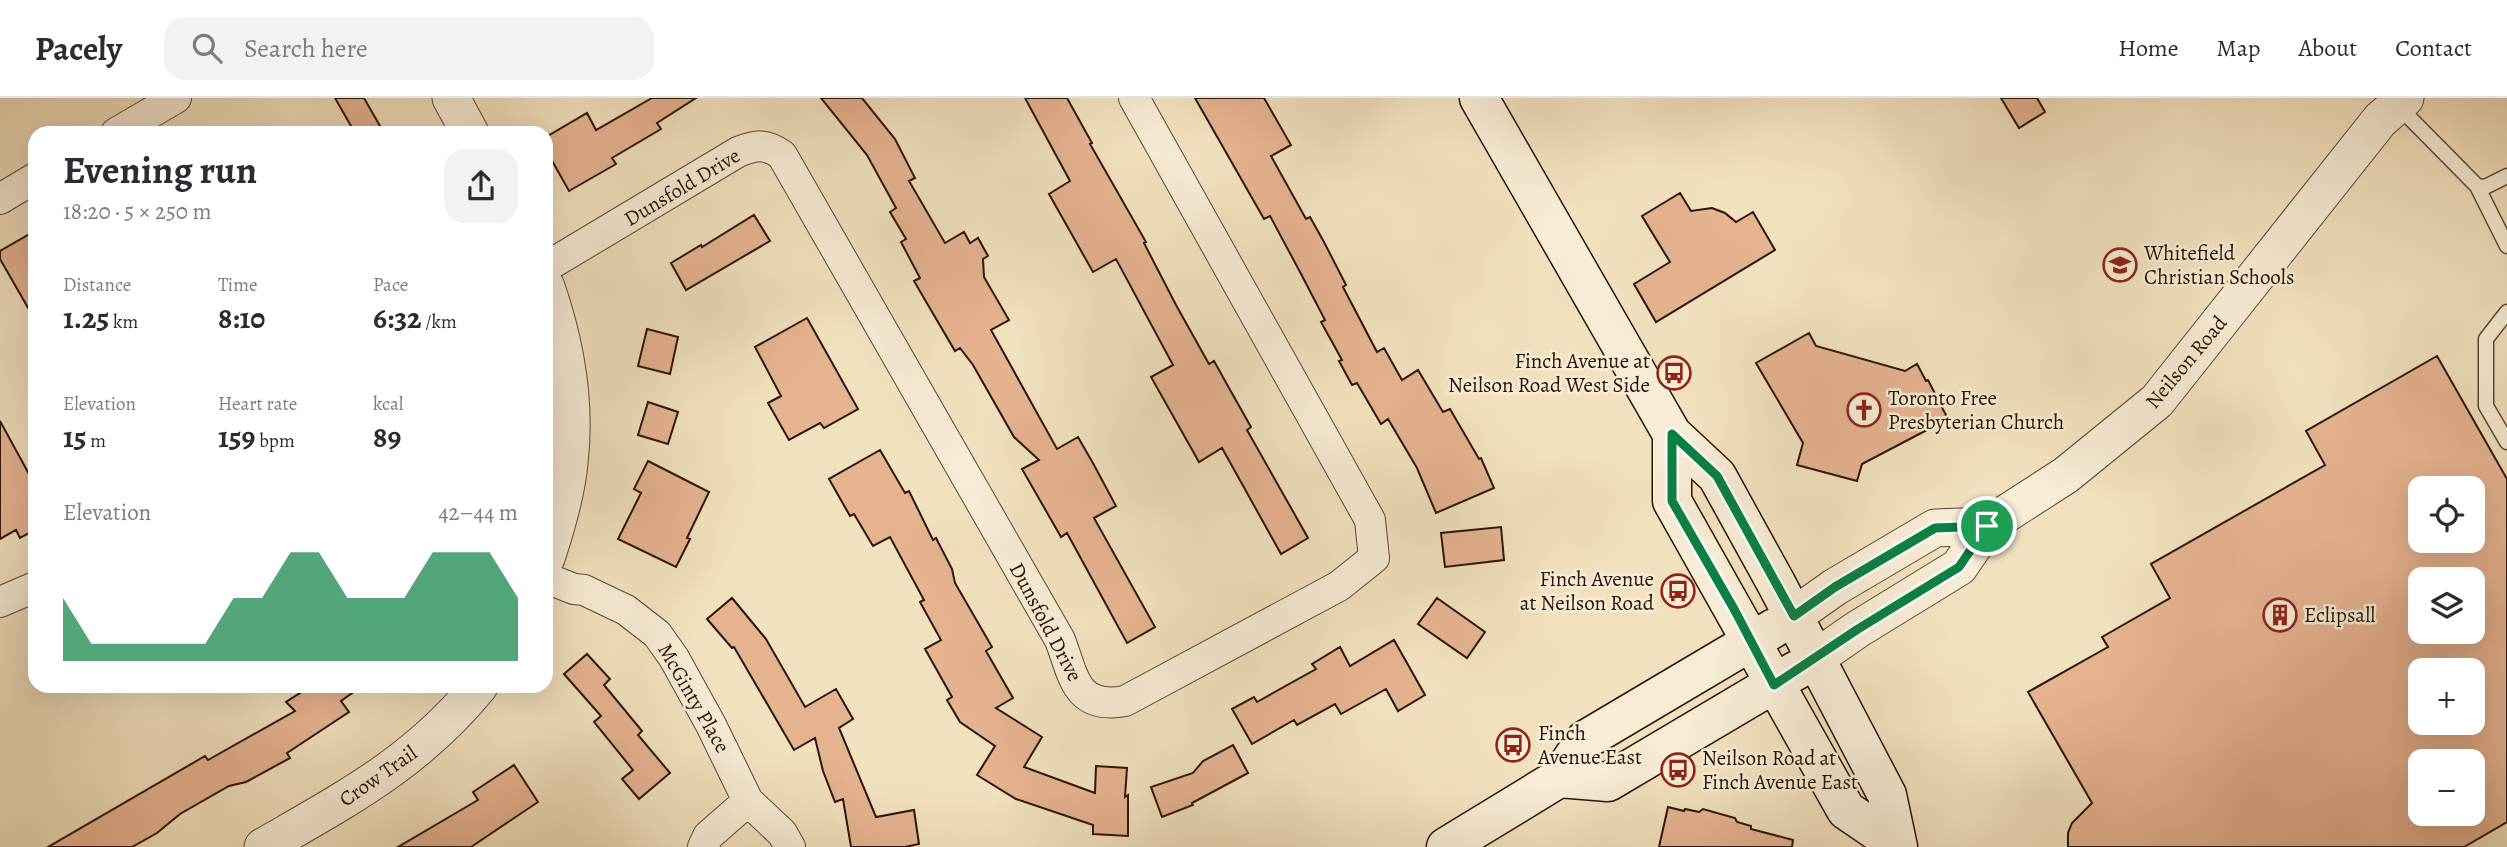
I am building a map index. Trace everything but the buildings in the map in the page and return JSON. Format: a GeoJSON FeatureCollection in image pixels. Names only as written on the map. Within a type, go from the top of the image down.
{"type":"FeatureCollection","features":[{"type":"Feature","properties":{"kind":"main road"},"geometry":{"type":"LineString","coordinates":[[1479,98],[1672,434],[1717,476],[1794,616],[1887,795],[1897,846]]}},
{"type":"Feature","properties":{"kind":"main road"},"geometry":{"type":"LineString","coordinates":[[1672,434],[1672,501],[1846,810],[1897,846]]}},
{"type":"Feature","properties":{"kind":"main road"},"geometry":{"type":"LineString","coordinates":[[1446,847],[1559,778],[1585,740],[1794,616]]}},
{"type":"Feature","properties":{"kind":"main road","name":"Neilson Road"},"geometry":{"type":"LineString","coordinates":[[1559,778],[1608,782],[1816,658]]}},
{"type":"Feature","properties":{"kind":"street"},"geometry":{"type":"LineString","coordinates":[[128,126],[176,98]]}},
{"type":"Feature","properties":{"kind":"street"},"geometry":{"type":"LineString","coordinates":[[451,98],[466,126]]}},
{"type":"Feature","properties":{"kind":"street","name":"Dunsfold Drive"},"geometry":{"type":"LineString","coordinates":[[553,263],[738,152],[758,144],[772,148],[782,155],[1060,640],[1076,681],[1087,697],[1098,704],[1125,701],[1339,586],[1374,558],[1370,520],[1134,98]]}},
{"type":"Feature","properties":{"kind":"street","name":"Neilson Road"},"geometry":{"type":"LineString","coordinates":[[1816,658],[1959,567],[1987,526],[2066,475],[2157,401],[2380,120],[2401,102]]}},
{"type":"Feature","properties":{"kind":"street"},"geometry":{"type":"LineString","coordinates":[[0,199],[28,182]]}},
{"type":"Feature","properties":{"kind":"street"},"geometry":{"type":"LineString","coordinates":[[553,307],[568,378],[570,417],[569,463],[553,529]]}},
{"type":"Feature","properties":{"kind":"street"},"geometry":{"type":"LineString","coordinates":[[1794,616],[1835,587],[1935,528],[1987,526]]}},
{"type":"Feature","properties":{"kind":"street","name":"McGinty Place"},"geometry":{"type":"LineString","coordinates":[[553,581],[584,590],[626,610],[657,634],[674,658],[711,725],[748,801],[782,833],[790,847]]}},
{"type":"Feature","properties":{"kind":"street"},"geometry":{"type":"LineString","coordinates":[[0,602],[28,590]]}},
{"type":"Feature","properties":{"kind":"street","name":"Crow Trail"},"geometry":{"type":"LineString","coordinates":[[263,847],[344,802],[419,749],[472,693]]}},
{"type":"Feature","properties":{"kind":"street"},"geometry":{"type":"LineString","coordinates":[[703,847],[708,836],[748,801]]}},
{"type":"Feature","properties":{"kind":"lane"},"geometry":{"type":"LineString","coordinates":[[2401,102],[2477,186],[2507,246]]}},
{"type":"Feature","properties":{"kind":"lane"},"geometry":{"type":"LineString","coordinates":[[2477,186],[2485,187],[2507,176]]}},
{"type":"Feature","properties":{"kind":"lane"},"geometry":{"type":"LineString","coordinates":[[2507,312],[2486,339],[2486,406],[2507,442]]}},
{"type":"Feature","properties":{"kind":"place","name":"Whitefield Christian Schools"},"geometry":{"type":"Point","coordinates":[2120,265]}},
{"type":"Feature","properties":{"kind":"place","name":"Finch Avenue at Neilson Road West Side"},"geometry":{"type":"Point","coordinates":[1674,373]}},
{"type":"Feature","properties":{"kind":"place","name":"Toronto Free Presbyterian Church"},"geometry":{"type":"Point","coordinates":[1864,410]}},
{"type":"Feature","properties":{"kind":"place","name":"Finch Avenue at Neilson Road"},"geometry":{"type":"Point","coordinates":[1678,591]}},
{"type":"Feature","properties":{"kind":"place","name":"Eclipsall"},"geometry":{"type":"Point","coordinates":[2280,615]}},
{"type":"Feature","properties":{"kind":"place","name":"Finch Avenue East"},"geometry":{"type":"Point","coordinates":[1513,745]}},
{"type":"Feature","properties":{"kind":"place","name":"Neilson Road at Finch Avenue East"},"geometry":{"type":"Point","coordinates":[1678,770]}},
{"type":"Feature","properties":{"kind":"route"},"geometry":{"type":"LineString","coordinates":[[1672,434],[1717,476],[1794,616],[1835,587],[1935,528],[1987,526],[1959,567],[1774,685],[1672,501],[1672,434]]}}]}
